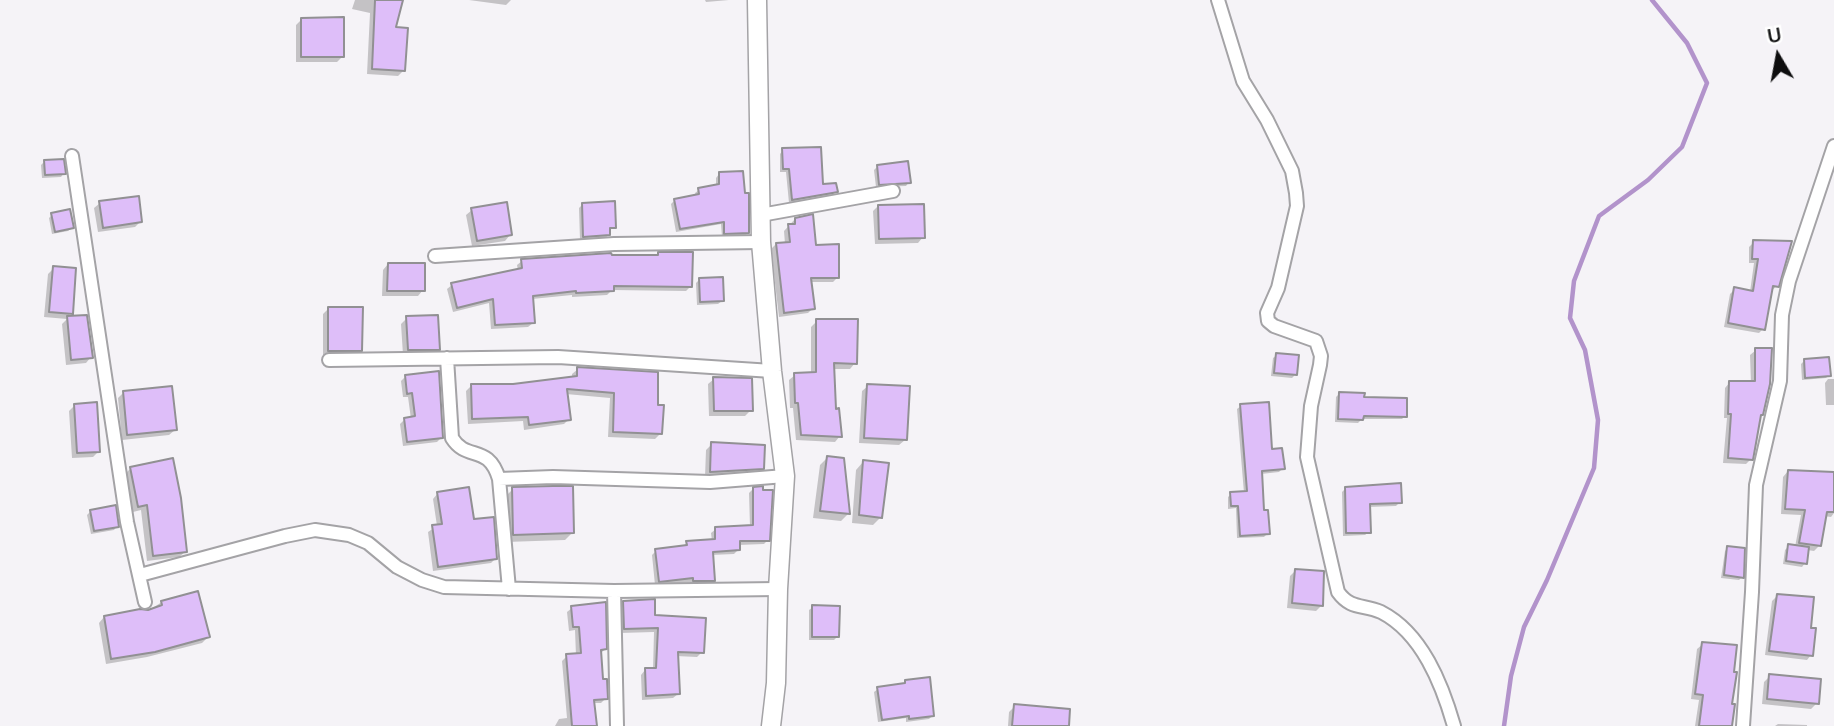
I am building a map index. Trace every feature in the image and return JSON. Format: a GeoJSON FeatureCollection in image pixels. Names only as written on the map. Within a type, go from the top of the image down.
{"type":"FeatureCollection","features":[{"type":"Feature","properties":{"kind":"street"},"geometry":{"type":"LineString","coordinates":[[757,0],[761,243],[772,372],[785,476],[776,683],[771,726]]}},
{"type":"Feature","properties":{"kind":"street"},"geometry":{"type":"LineString","coordinates":[[1218,0],[1243,80],[1267,120],[1292,171],[1297,206],[1278,288],[1267,313],[1268,321],[1274,326],[1316,341],[1319,348],[1320,365],[1311,406],[1307,457],[1338,592],[1345,601],[1380,612],[1404,629],[1416,642],[1425,653],[1454,726]]}},
{"type":"Feature","properties":{"kind":"street"},"geometry":{"type":"LineString","coordinates":[[1743,726],[1756,485],[1780,381],[1782,315],[1789,281],[1834,146]]}},
{"type":"Feature","properties":{"kind":"street"},"geometry":{"type":"LineString","coordinates":[[72,156],[123,498],[145,603]]}},
{"type":"Feature","properties":{"kind":"street"},"geometry":{"type":"LineString","coordinates":[[761,215],[893,191]]}},
{"type":"Feature","properties":{"kind":"street"},"geometry":{"type":"LineString","coordinates":[[435,256],[614,244],[761,243]]}},
{"type":"Feature","properties":{"kind":"street"},"geometry":{"type":"LineString","coordinates":[[329,360],[558,357],[772,372]]}},
{"type":"Feature","properties":{"kind":"street"},"geometry":{"type":"LineString","coordinates":[[447,358],[452,438],[457,446],[488,457],[499,479],[509,589]]}},
{"type":"Feature","properties":{"kind":"street"},"geometry":{"type":"LineString","coordinates":[[499,479],[553,477],[709,482],[785,476]]}},
{"type":"Feature","properties":{"kind":"street"},"geometry":{"type":"LineString","coordinates":[[140,575],[315,530],[349,535],[368,543],[397,567],[422,580],[444,587],[614,591],[778,589]]}},
{"type":"Feature","properties":{"kind":"street"},"geometry":{"type":"LineString","coordinates":[[614,591],[617,726]]}},
{"type":"Feature","properties":{"kind":"building"},"geometry":{"type":"Polygon","coordinates":[[[375,0],[403,0],[396,27],[408,28],[405,71],[372,69],[375,0]]]}},
{"type":"Feature","properties":{"kind":"building"},"geometry":{"type":"Polygon","coordinates":[[[344,17],[344,57],[301,57],[301,18],[344,17]]]}},
{"type":"Feature","properties":{"kind":"building"},"geometry":{"type":"Polygon","coordinates":[[[821,147],[823,184],[836,183],[838,192],[792,200],[789,169],[783,169],[782,148],[821,147]]]}},
{"type":"Feature","properties":{"kind":"building"},"geometry":{"type":"Polygon","coordinates":[[[64,159],[66,174],[45,175],[44,160],[64,159]]]}},
{"type":"Feature","properties":{"kind":"building"},"geometry":{"type":"Polygon","coordinates":[[[908,161],[911,183],[879,185],[877,165],[908,161]]]}},
{"type":"Feature","properties":{"kind":"building"},"geometry":{"type":"Polygon","coordinates":[[[743,171],[745,193],[749,193],[749,233],[724,234],[724,222],[680,229],[674,199],[699,194],[698,188],[719,184],[719,172],[743,171]]]}},
{"type":"Feature","properties":{"kind":"building"},"geometry":{"type":"Polygon","coordinates":[[[139,196],[142,222],[103,228],[99,201],[139,196]]]}},
{"type":"Feature","properties":{"kind":"building"},"geometry":{"type":"Polygon","coordinates":[[[615,201],[616,228],[610,228],[610,235],[583,237],[582,203],[615,201]]]}},
{"type":"Feature","properties":{"kind":"building"},"geometry":{"type":"Polygon","coordinates":[[[507,202],[512,235],[477,241],[471,208],[507,202]]]}},
{"type":"Feature","properties":{"kind":"building"},"geometry":{"type":"Polygon","coordinates":[[[924,204],[925,238],[879,239],[878,205],[924,204]]]}},
{"type":"Feature","properties":{"kind":"building"},"geometry":{"type":"Polygon","coordinates":[[[70,209],[74,228],[55,232],[51,213],[70,209]]]}},
{"type":"Feature","properties":{"kind":"building"},"geometry":{"type":"Polygon","coordinates":[[[813,214],[816,245],[839,244],[839,278],[811,278],[815,309],[784,313],[776,243],[790,242],[788,224],[795,224],[795,218],[813,214]]]}},
{"type":"Feature","properties":{"kind":"building"},"geometry":{"type":"Polygon","coordinates":[[[1753,240],[1792,241],[1779,287],[1773,286],[1765,330],[1728,323],[1734,287],[1753,291],[1758,259],[1752,259],[1753,240]]]}},
{"type":"Feature","properties":{"kind":"building"},"geometry":{"type":"Polygon","coordinates":[[[658,252],[693,252],[692,287],[614,286],[614,291],[576,291],[533,296],[535,323],[495,325],[493,299],[457,308],[451,283],[522,268],[521,259],[611,253],[658,255],[658,252]]]}},
{"type":"Feature","properties":{"kind":"building"},"geometry":{"type":"Polygon","coordinates":[[[388,263],[425,263],[425,291],[387,291],[388,263]]]}},
{"type":"Feature","properties":{"kind":"building"},"geometry":{"type":"Polygon","coordinates":[[[53,266],[76,268],[73,314],[49,312],[53,266]]]}},
{"type":"Feature","properties":{"kind":"building"},"geometry":{"type":"Polygon","coordinates":[[[723,277],[724,301],[700,302],[699,278],[723,277]]]}},
{"type":"Feature","properties":{"kind":"building"},"geometry":{"type":"Polygon","coordinates":[[[328,307],[363,307],[362,351],[328,351],[328,307]]]}},
{"type":"Feature","properties":{"kind":"building"},"geometry":{"type":"Polygon","coordinates":[[[87,315],[93,358],[71,360],[67,316],[87,315]]]}},
{"type":"Feature","properties":{"kind":"building"},"geometry":{"type":"Polygon","coordinates":[[[438,315],[440,350],[408,350],[406,316],[438,315]]]}},
{"type":"Feature","properties":{"kind":"building"},"geometry":{"type":"Polygon","coordinates":[[[816,319],[858,319],[857,364],[834,363],[836,409],[839,408],[842,437],[801,435],[798,403],[795,403],[794,373],[816,372],[816,319]]]}},
{"type":"Feature","properties":{"kind":"building"},"geometry":{"type":"Polygon","coordinates":[[[1755,348],[1772,348],[1770,384],[1753,460],[1728,458],[1731,414],[1728,414],[1729,381],[1755,381],[1755,348]]]}},
{"type":"Feature","properties":{"kind":"building"},"geometry":{"type":"Polygon","coordinates":[[[1276,353],[1299,355],[1297,375],[1274,373],[1276,353]]]}},
{"type":"Feature","properties":{"kind":"building"},"geometry":{"type":"Polygon","coordinates":[[[1829,357],[1831,376],[1805,378],[1804,359],[1829,357]]]}},
{"type":"Feature","properties":{"kind":"building"},"geometry":{"type":"Polygon","coordinates":[[[577,367],[658,372],[658,405],[664,405],[662,434],[613,432],[614,393],[567,389],[571,420],[529,425],[528,417],[472,419],[471,384],[513,384],[577,376],[577,367]]]}},
{"type":"Feature","properties":{"kind":"building"},"geometry":{"type":"Polygon","coordinates":[[[439,371],[443,438],[407,442],[404,418],[415,416],[412,393],[407,394],[405,375],[439,371]]]}},
{"type":"Feature","properties":{"kind":"building"},"geometry":{"type":"Polygon","coordinates":[[[713,377],[752,378],[753,411],[714,411],[713,377]]]}},
{"type":"Feature","properties":{"kind":"building"},"geometry":{"type":"Polygon","coordinates":[[[867,384],[910,386],[907,440],[864,438],[867,384]]]}},
{"type":"Feature","properties":{"kind":"building"},"geometry":{"type":"Polygon","coordinates":[[[172,386],[177,430],[127,435],[123,391],[172,386]]]}},
{"type":"Feature","properties":{"kind":"building"},"geometry":{"type":"Polygon","coordinates":[[[1339,392],[1365,393],[1364,397],[1407,398],[1407,417],[1364,416],[1363,420],[1338,419],[1339,392]]]}},
{"type":"Feature","properties":{"kind":"building"},"geometry":{"type":"Polygon","coordinates":[[[97,402],[100,452],[77,453],[74,404],[97,402]]]}},
{"type":"Feature","properties":{"kind":"building"},"geometry":{"type":"Polygon","coordinates":[[[1269,402],[1272,449],[1282,448],[1285,469],[1262,471],[1264,510],[1268,510],[1270,534],[1240,536],[1238,506],[1231,506],[1230,492],[1247,491],[1240,404],[1269,402]]]}},
{"type":"Feature","properties":{"kind":"building"},"geometry":{"type":"Polygon","coordinates":[[[711,442],[765,445],[764,469],[710,472],[711,442]]]}},
{"type":"Feature","properties":{"kind":"building"},"geometry":{"type":"Polygon","coordinates":[[[827,456],[844,458],[850,514],[820,511],[827,456]]]}},
{"type":"Feature","properties":{"kind":"building"},"geometry":{"type":"Polygon","coordinates":[[[173,458],[187,552],[153,556],[147,505],[138,507],[130,467],[173,458]]]}},
{"type":"Feature","properties":{"kind":"building"},"geometry":{"type":"Polygon","coordinates":[[[863,460],[889,463],[882,518],[859,515],[863,460]]]}},
{"type":"Feature","properties":{"kind":"building"},"geometry":{"type":"Polygon","coordinates":[[[1788,470],[1834,472],[1834,512],[1827,512],[1821,546],[1799,543],[1805,510],[1785,509],[1788,470]]]}},
{"type":"Feature","properties":{"kind":"building"},"geometry":{"type":"Polygon","coordinates":[[[1401,483],[1402,503],[1370,504],[1371,533],[1346,533],[1345,487],[1401,483]]]}},
{"type":"Feature","properties":{"kind":"building"},"geometry":{"type":"Polygon","coordinates":[[[573,486],[574,533],[513,535],[512,487],[573,486]]]}},
{"type":"Feature","properties":{"kind":"building"},"geometry":{"type":"Polygon","coordinates":[[[763,486],[763,490],[773,490],[770,541],[740,541],[740,550],[713,552],[715,581],[693,581],[693,578],[659,582],[655,549],[687,545],[686,541],[715,539],[715,527],[753,525],[753,487],[763,486]]]}},
{"type":"Feature","properties":{"kind":"building"},"geometry":{"type":"Polygon","coordinates":[[[469,487],[474,519],[494,517],[497,559],[438,567],[432,525],[442,524],[437,492],[469,487]]]}},
{"type":"Feature","properties":{"kind":"building"},"geometry":{"type":"Polygon","coordinates":[[[116,505],[119,527],[94,531],[90,510],[116,505]]]}},
{"type":"Feature","properties":{"kind":"building"},"geometry":{"type":"Polygon","coordinates":[[[1788,544],[1809,547],[1807,564],[1786,561],[1788,544]]]}},
{"type":"Feature","properties":{"kind":"building"},"geometry":{"type":"Polygon","coordinates":[[[1727,546],[1745,548],[1744,578],[1724,575],[1727,546]]]}},
{"type":"Feature","properties":{"kind":"building"},"geometry":{"type":"Polygon","coordinates":[[[1295,569],[1324,571],[1323,606],[1292,603],[1295,569]]]}},
{"type":"Feature","properties":{"kind":"building"},"geometry":{"type":"Polygon","coordinates":[[[198,591],[210,637],[155,652],[111,659],[104,616],[148,610],[162,605],[161,601],[198,591]]]}},
{"type":"Feature","properties":{"kind":"building"},"geometry":{"type":"Polygon","coordinates":[[[1777,594],[1814,597],[1811,628],[1816,628],[1813,656],[1769,651],[1777,594]]]}},
{"type":"Feature","properties":{"kind":"building"},"geometry":{"type":"Polygon","coordinates":[[[655,599],[655,615],[706,618],[704,653],[678,652],[680,694],[646,696],[645,668],[656,668],[658,628],[624,629],[623,601],[655,599]]]}},
{"type":"Feature","properties":{"kind":"building"},"geometry":{"type":"Polygon","coordinates":[[[606,602],[607,649],[601,650],[603,679],[607,679],[608,699],[594,700],[597,726],[572,726],[566,654],[581,653],[579,627],[573,627],[571,606],[606,602]]]}},
{"type":"Feature","properties":{"kind":"building"},"geometry":{"type":"Polygon","coordinates":[[[812,605],[840,606],[839,637],[812,637],[812,605]]]}},
{"type":"Feature","properties":{"kind":"building"},"geometry":{"type":"Polygon","coordinates":[[[1702,642],[1737,645],[1732,726],[1699,726],[1703,695],[1695,694],[1702,642]]]}},
{"type":"Feature","properties":{"kind":"building"},"geometry":{"type":"Polygon","coordinates":[[[1769,674],[1821,679],[1819,704],[1767,699],[1769,674]]]}},
{"type":"Feature","properties":{"kind":"building"},"geometry":{"type":"Polygon","coordinates":[[[930,677],[934,716],[882,720],[877,687],[930,677]]]}},
{"type":"Feature","properties":{"kind":"building"},"geometry":{"type":"Polygon","coordinates":[[[1014,704],[1070,709],[1069,726],[1012,726],[1014,704]]]}},
{"type":"Feature","properties":{"kind":"waterway"},"geometry":{"type":"LineString","coordinates":[[1504,726],[1511,676],[1524,627],[1547,580],[1594,468],[1598,420],[1585,350],[1570,318],[1574,281],[1599,216],[1648,180],[1682,147],[1707,83],[1687,43],[1652,0]]}}]}
